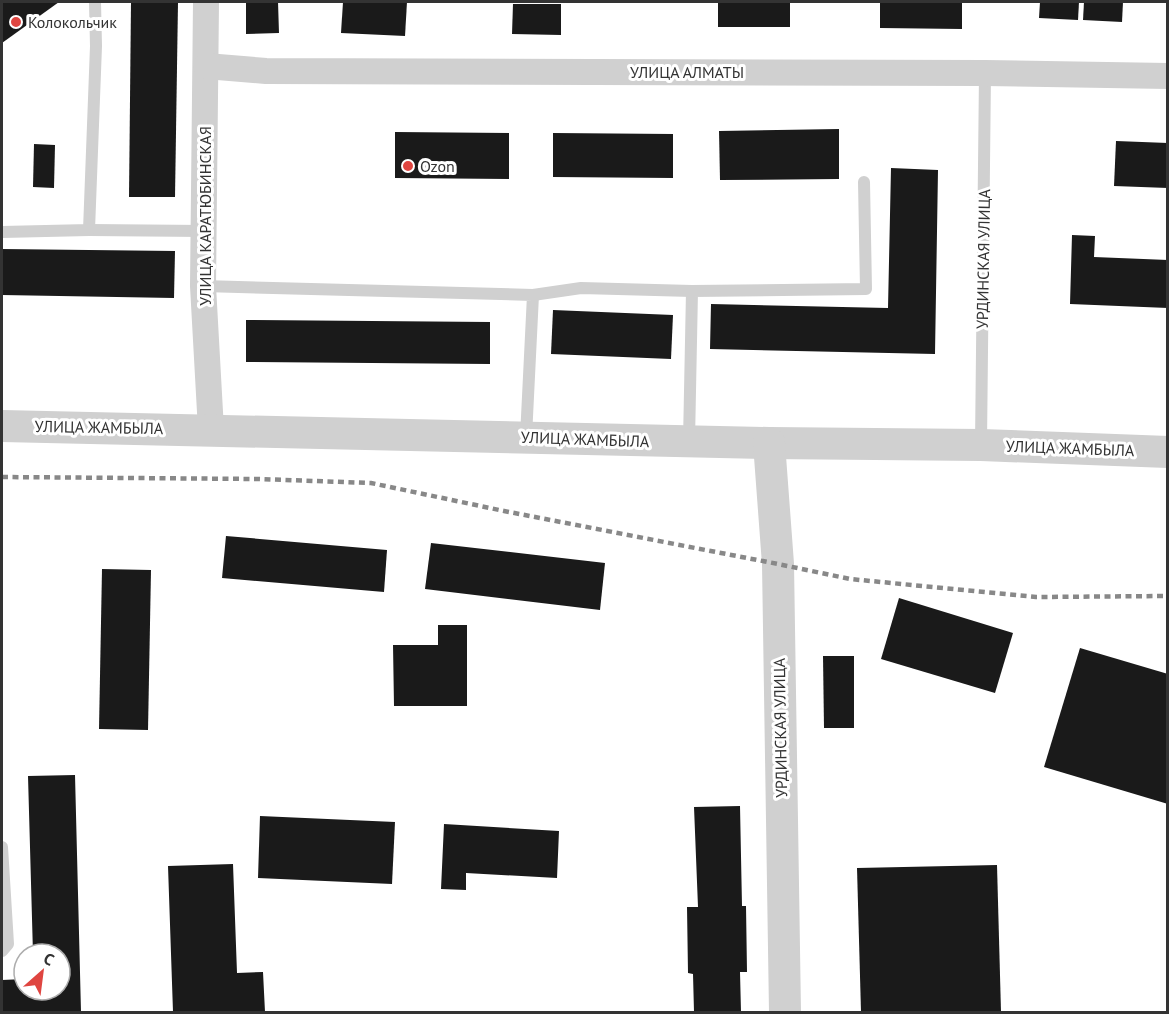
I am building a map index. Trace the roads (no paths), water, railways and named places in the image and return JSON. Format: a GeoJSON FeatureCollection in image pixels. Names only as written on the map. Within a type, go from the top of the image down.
{"type":"FeatureCollection","features":[{"type":"Feature","properties":{"kind":"street","name":"УЛИЦА КАРАТЮБИНСКАЯ"},"geometry":{"type":"LineString","coordinates":[[206,2],[203,286],[211,430]]}},
{"type":"Feature","properties":{"kind":"street","name":"УЛИЦА АЛМАТЫ"},"geometry":{"type":"LineString","coordinates":[[206,66],[266,71],[1167,76]]}},
{"type":"Feature","properties":{"kind":"street","name":"УЛИЦА ЖАМБЫЛА"},"geometry":{"type":"LineString","coordinates":[[2,426],[689,442],[981,445],[1167,452]]}},
{"type":"Feature","properties":{"kind":"street","name":"УРДИНСКАЯ УЛИЦА"},"geometry":{"type":"LineString","coordinates":[[769,443],[778,564],[785,1012]]}},
{"type":"Feature","properties":{"kind":"lane"},"geometry":{"type":"LineString","coordinates":[[89,230],[96,46],[95,2]]}},
{"type":"Feature","properties":{"kind":"lane","name":"УРДИНСКАЯ УЛИЦА"},"geometry":{"type":"LineString","coordinates":[[981,445],[985,74]]}},
{"type":"Feature","properties":{"kind":"lane"},"geometry":{"type":"LineString","coordinates":[[203,286],[533,295],[581,288],[692,291],[866,289],[864,182]]}},
{"type":"Feature","properties":{"kind":"lane"},"geometry":{"type":"LineString","coordinates":[[2,232],[204,231]]}},
{"type":"Feature","properties":{"kind":"lane"},"geometry":{"type":"LineString","coordinates":[[689,442],[692,291]]}},
{"type":"Feature","properties":{"kind":"lane"},"geometry":{"type":"LineString","coordinates":[[526,437],[533,295]]}},
{"type":"Feature","properties":{"kind":"lane"},"geometry":{"type":"LineString","coordinates":[[2,847],[8,944],[2,951]]}},
{"type":"Feature","properties":{"kind":"railway"},"geometry":{"type":"LineString","coordinates":[[2,477],[259,479],[371,483],[850,579],[1036,597],[1168,596]]}},
{"type":"Feature","properties":{"kind":"place","name":"Колокольчик"},"geometry":{"type":"Point","coordinates":[16,22]}},
{"type":"Feature","properties":{"kind":"place","name":"Ozon"},"geometry":{"type":"Point","coordinates":[408,166]}}]}
